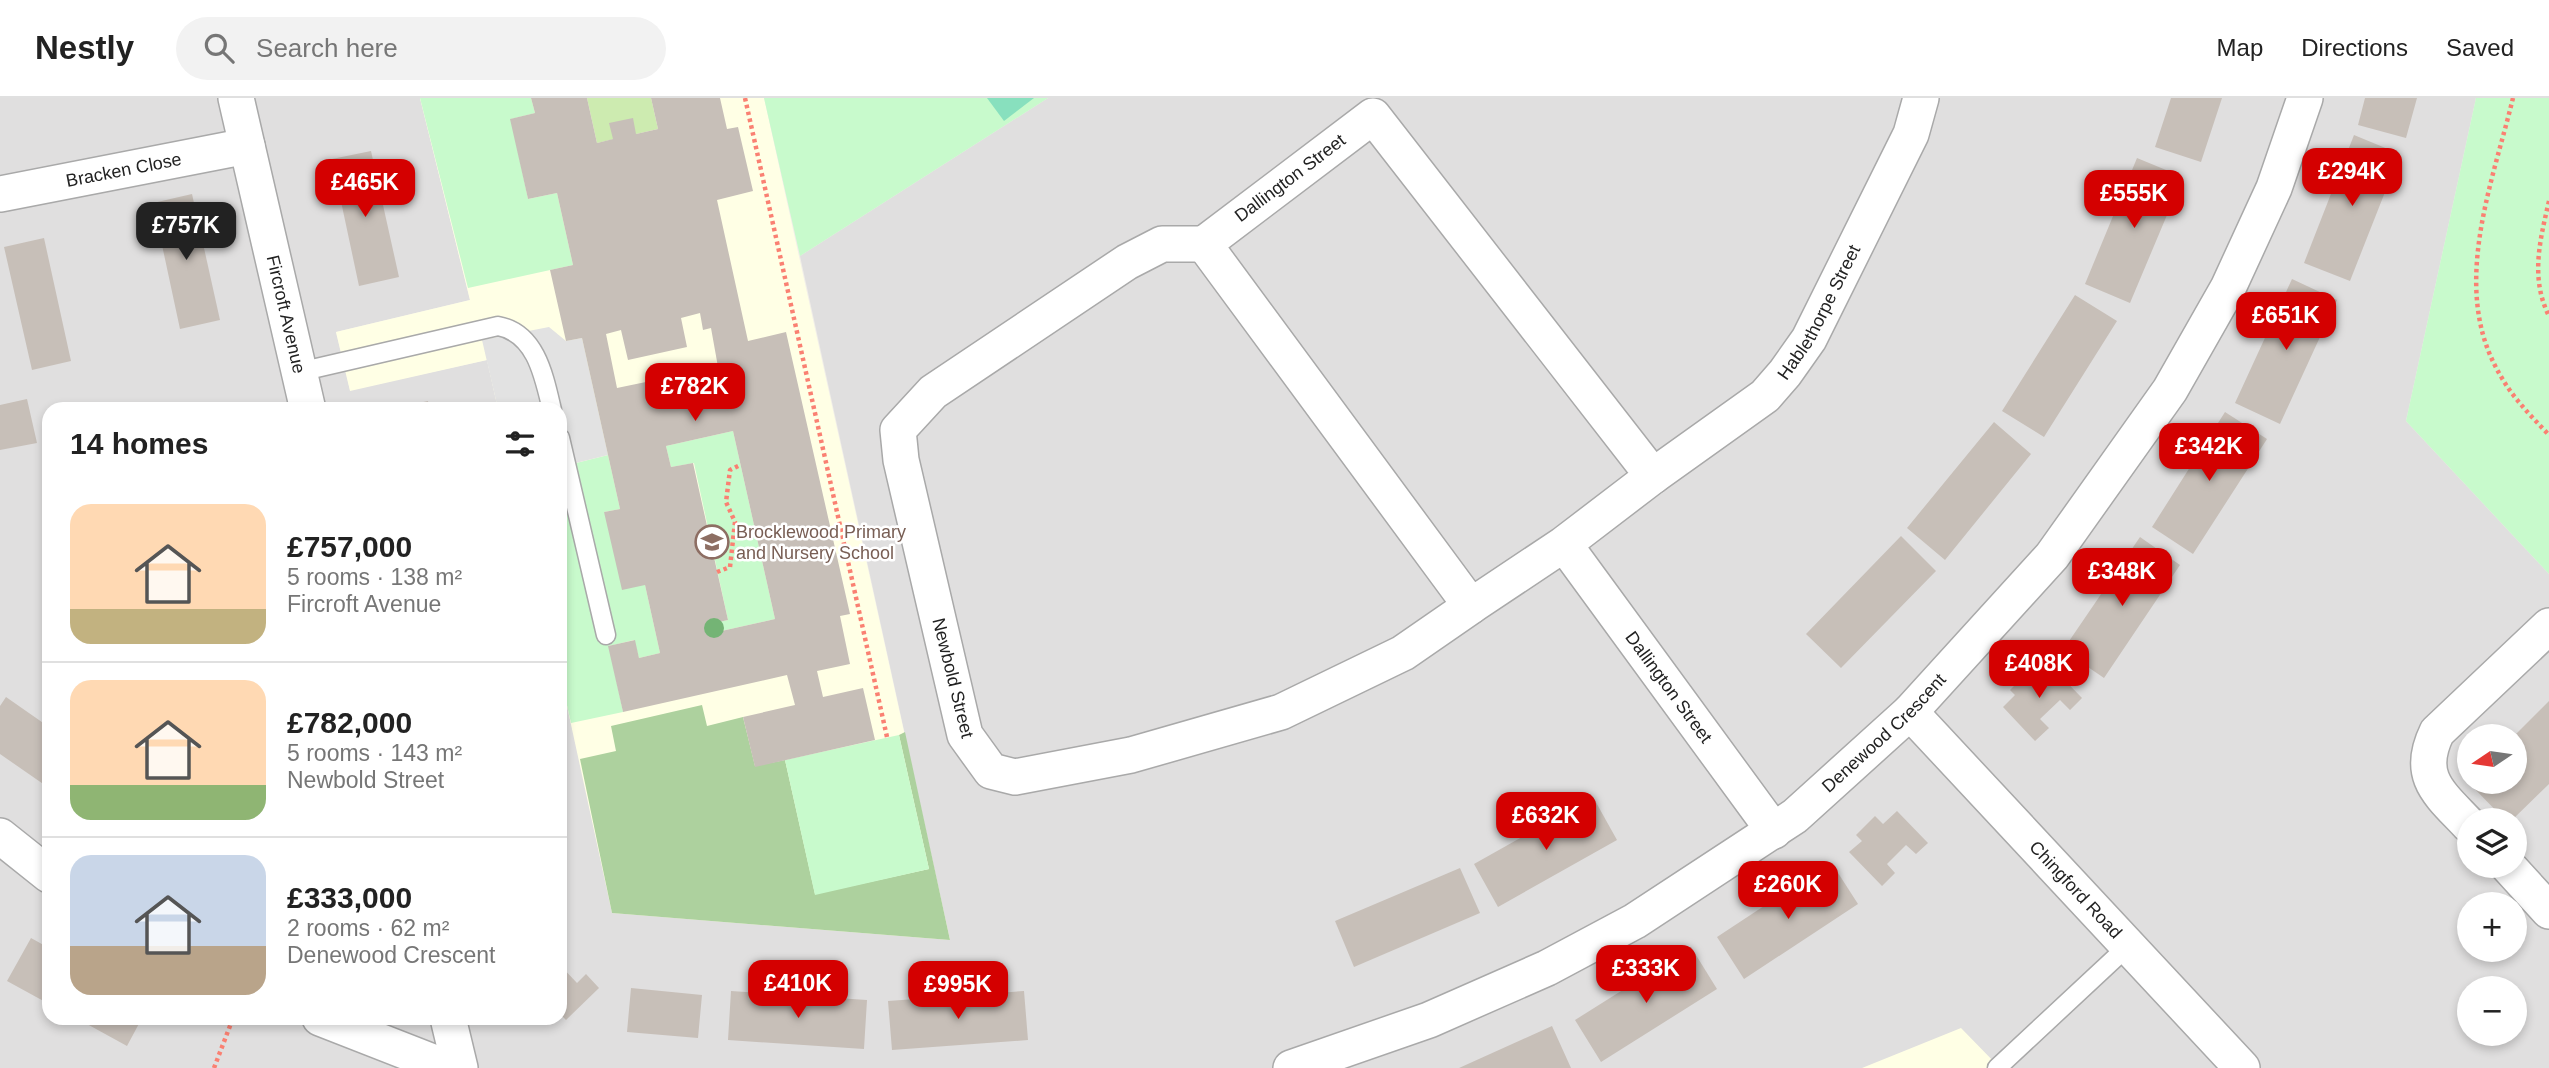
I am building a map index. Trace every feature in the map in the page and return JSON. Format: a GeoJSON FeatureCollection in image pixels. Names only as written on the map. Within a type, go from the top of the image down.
{"type":"FeatureCollection","features":[{"type":"Feature","properties":{"kind":"street","name":"Fircroft Avenue"},"geometry":{"type":"LineString","coordinates":[[236,98],[306,402]]}},
{"type":"Feature","properties":{"kind":"street","name":"Hablethorpe Street"},"geometry":{"type":"LineString","coordinates":[[1653,476],[1765,396],[1785,373],[1809,339],[1905,146],[1921,98]]}},
{"type":"Feature","properties":{"kind":"street","name":"Denewood Crescent"},"geometry":{"type":"LineString","coordinates":[[1291,1068],[1429,1020],[1546,968],[1636,921],[1774,831],[1910,712],[2052,556],[2170,390],[2228,288],[2274,188],[2305,98]]}},
{"type":"Feature","properties":{"kind":"street","name":"Dallington Street"},"geometry":{"type":"LineString","coordinates":[[1204,244],[1375,107],[1653,476]]}},
{"type":"Feature","properties":{"kind":"street","name":"Bracken Close"},"geometry":{"type":"LineString","coordinates":[[0,194],[247,146]]}},
{"type":"Feature","properties":{"kind":"street","name":"Newbold Street"},"geometry":{"type":"LineString","coordinates":[[1204,244],[1162,244],[1128,262],[933,393],[898,430],[901,460],[965,735],[974,750],[991,771],[1015,777],[1156,748],[1281,712],[1403,653],[1471,606]]}},
{"type":"Feature","properties":{"kind":"street"},"geometry":{"type":"LineString","coordinates":[[1204,244],[1471,606],[1564,544],[1653,476]]}},
{"type":"Feature","properties":{"kind":"street","name":"Dallington Street"},"geometry":{"type":"LineString","coordinates":[[1564,544],[1774,831]]}},
{"type":"Feature","properties":{"kind":"street"},"geometry":{"type":"LineString","coordinates":[[2457,812],[2435,789],[2428,776],[2429,748],[2437,732],[2549,626]]}},
{"type":"Feature","properties":{"kind":"street","name":"Chingford Road"},"geometry":{"type":"LineString","coordinates":[[1910,712],[2242,1068]]}},
{"type":"Feature","properties":{"kind":"street"},"geometry":{"type":"LineString","coordinates":[[0,836],[42,869]]}},
{"type":"Feature","properties":{"kind":"street"},"geometry":{"type":"LineString","coordinates":[[2519,878],[2549,911]]}},
{"type":"Feature","properties":{"kind":"street"},"geometry":{"type":"LineString","coordinates":[[338,1025],[448,1068]]}},
{"type":"Feature","properties":{"kind":"street"},"geometry":{"type":"LineString","coordinates":[[450,1025],[460,1068]]}},
{"type":"Feature","properties":{"kind":"lane"},"geometry":{"type":"LineString","coordinates":[[299,372],[498,326],[513,329],[527,343],[539,363],[550,402]]}},
{"type":"Feature","properties":{"kind":"lane"},"geometry":{"type":"LineString","coordinates":[[567,468],[606,635]]}},
{"type":"Feature","properties":{"kind":"lane"},"geometry":{"type":"LineString","coordinates":[[1997,1068],[2128,946]]}},
{"type":"Feature","properties":{"kind":"path"},"geometry":{"type":"LineString","coordinates":[[745,98],[887,737]]}},
{"type":"Feature","properties":{"kind":"path"},"geometry":{"type":"LineString","coordinates":[[2513,98],[2477,246],[2475,278],[2478,309],[2485,340],[2497,371],[2515,399],[2549,435]]}},
{"type":"Feature","properties":{"kind":"path"},"geometry":{"type":"LineString","coordinates":[[2549,201],[2538,249],[2537,270],[2549,316]]}},
{"type":"Feature","properties":{"kind":"path"},"geometry":{"type":"LineString","coordinates":[[718,572],[730,567],[735,522],[726,493],[730,470],[740,465]]}},
{"type":"Feature","properties":{"kind":"path"},"geometry":{"type":"LineString","coordinates":[[214,1068],[230,1025]]}},
{"type":"Feature","properties":{"kind":"shaded area"},"geometry":{"type":"Polygon","coordinates":[[[0,98],[420,98],[470,300],[336,332],[350,390],[487,360],[496,402],[42,402],[42,1025],[567,1025],[567,704],[580,759],[950,940],[800,256],[1048,98],[2476,98],[2406,421],[2549,574],[2549,1068],[0,1068],[0,98]]]}},
{"type":"Feature","properties":{"kind":"shaded area","name":"Brocklewood Primary and Nursery School"},"geometry":{"type":"Polygon","coordinates":[[[420,98],[764,98],[950,940],[612,913],[567,706],[567,402],[496,402],[487,360],[350,391],[336,332],[470,300],[420,98]]]}},
{"type":"Feature","properties":{"kind":"shaded area"},"geometry":{"type":"Polygon","coordinates":[[[549,327],[566,341],[582,338],[608,455],[567,465],[567,402],[496,402],[482,340],[549,327]]]}},
{"type":"Feature","properties":{"kind":"shaded area"},"geometry":{"type":"Polygon","coordinates":[[[1961,1028],[2000,1068],[1862,1068],[1961,1028]]]}},
{"type":"Feature","properties":{"kind":"green space"},"geometry":{"type":"Polygon","coordinates":[[[420,98],[531,98],[535,113],[511,119],[528,199],[557,193],[573,265],[468,288],[420,98]]]}},
{"type":"Feature","properties":{"kind":"green space"},"geometry":{"type":"Polygon","coordinates":[[[587,98],[651,98],[658,129],[597,143],[587,98]]]}},
{"type":"Feature","properties":{"kind":"green space"},"geometry":{"type":"Polygon","coordinates":[[[764,98],[1048,98],[800,256],[764,98]]]}},
{"type":"Feature","properties":{"kind":"green space"},"geometry":{"type":"Polygon","coordinates":[[[987,98],[1034,98],[1004,121],[987,98]]]}},
{"type":"Feature","properties":{"kind":"green space"},"geometry":{"type":"Polygon","coordinates":[[[2476,98],[2549,98],[2549,574],[2406,421],[2476,98]]]}},
{"type":"Feature","properties":{"kind":"green space"},"geometry":{"type":"Polygon","coordinates":[[[733,431],[775,619],[708,634],[706,625],[728,620],[694,463],[671,467],[666,446],[733,431]]]}},
{"type":"Feature","properties":{"kind":"green space"},"geometry":{"type":"Polygon","coordinates":[[[608,455],[620,509],[604,512],[645,585],[660,653],[639,658],[634,640],[609,646],[623,712],[571,723],[567,705],[567,465],[608,455]]]}},
{"type":"Feature","properties":{"kind":"green space"},"geometry":{"type":"Polygon","coordinates":[[[702,705],[707,726],[743,717],[755,766],[785,760],[815,894],[929,869],[899,735],[905,732],[950,940],[612,913],[580,759],[616,751],[611,726],[702,705]]]}},
{"type":"Feature","properties":{"kind":"green space"},"geometry":{"type":"Polygon","coordinates":[[[899,735],[929,869],[815,895],[785,760],[899,735]]]}},
{"type":"Feature","properties":{"kind":"building"},"geometry":{"type":"Polygon","coordinates":[[[531,98],[587,98],[597,143],[613,139],[609,123],[633,118],[636,134],[658,129],[651,98],[720,98],[727,129],[738,127],[753,191],[717,200],[748,341],[786,332],[850,614],[840,616],[850,664],[817,671],[823,697],[863,688],[875,740],[755,767],[743,717],[795,705],[787,675],[623,712],[608,646],[635,640],[639,658],[660,653],[645,585],[622,590],[604,512],[620,509],[582,338],[566,341],[550,270],[573,265],[557,193],[528,199],[510,119],[535,113],[531,98]],[[700,313],[681,318],[687,347],[628,360],[621,330],[606,334],[617,388],[718,367],[711,328],[703,330],[700,313]],[[733,431],[666,446],[671,467],[693,463],[728,620],[706,625],[708,634],[775,619],[733,431]]]}},
{"type":"Feature","properties":{"kind":"building"},"geometry":{"type":"Polygon","coordinates":[[[2171,98],[2222,98],[2201,162],[2155,147],[2171,98]]]}},
{"type":"Feature","properties":{"kind":"building"},"geometry":{"type":"Polygon","coordinates":[[[2365,98],[2417,98],[2406,138],[2358,125],[2365,98]]]}},
{"type":"Feature","properties":{"kind":"building"},"geometry":{"type":"Polygon","coordinates":[[[2354,135],[2400,154],[2350,281],[2304,263],[2354,135]]]}},
{"type":"Feature","properties":{"kind":"building"},"geometry":{"type":"Polygon","coordinates":[[[371,151],[399,277],[359,286],[332,159],[371,151]]]}},
{"type":"Feature","properties":{"kind":"building"},"geometry":{"type":"Polygon","coordinates":[[[2137,158],[2183,177],[2130,303],[2085,284],[2137,158]]]}},
{"type":"Feature","properties":{"kind":"building"},"geometry":{"type":"Polygon","coordinates":[[[192,194],[220,320],[180,329],[153,203],[192,194]]]}},
{"type":"Feature","properties":{"kind":"building"},"geometry":{"type":"Polygon","coordinates":[[[44,238],[71,361],[32,370],[4,247],[44,238]]]}},
{"type":"Feature","properties":{"kind":"building"},"geometry":{"type":"Polygon","coordinates":[[[2292,279],[2337,300],[2280,424],[2235,403],[2292,279]]]}},
{"type":"Feature","properties":{"kind":"building"},"geometry":{"type":"Polygon","coordinates":[[[2075,295],[2117,321],[2044,437],[2002,411],[2075,295]]]}},
{"type":"Feature","properties":{"kind":"building"},"geometry":{"type":"Polygon","coordinates":[[[27,399],[37,443],[0,450],[0,405],[27,399]]]}},
{"type":"Feature","properties":{"kind":"building"},"geometry":{"type":"Polygon","coordinates":[[[2225,412],[2267,439],[2193,554],[2152,527],[2225,412]]]}},
{"type":"Feature","properties":{"kind":"building"},"geometry":{"type":"Polygon","coordinates":[[[1994,422],[2031,454],[1945,560],[1907,528],[1994,422]]]}},
{"type":"Feature","properties":{"kind":"building"},"geometry":{"type":"Polygon","coordinates":[[[1901,536],[1936,571],[1841,668],[1806,634],[1901,536]]]}},
{"type":"Feature","properties":{"kind":"building"},"geometry":{"type":"Polygon","coordinates":[[[2140,537],[2180,565],[2104,678],[2063,650],[2140,537]]]}},
{"type":"Feature","properties":{"kind":"building"},"geometry":{"type":"Polygon","coordinates":[[[2050,665],[2082,698],[2070,710],[2060,700],[2040,719],[2049,728],[2035,741],[2003,707],[2015,695],[2010,690],[2029,671],[2037,679],[2050,665]]]}},
{"type":"Feature","properties":{"kind":"building"},"geometry":{"type":"Polygon","coordinates":[[[6,697],[42,722],[42,783],[0,754],[0,706],[6,697]]]}},
{"type":"Feature","properties":{"kind":"building"},"geometry":{"type":"Polygon","coordinates":[[[2549,701],[2549,784],[2524,808],[2493,808],[2480,794],[2527,794],[2526,724],[2549,701]]]}},
{"type":"Feature","properties":{"kind":"building"},"geometry":{"type":"Polygon","coordinates":[[[1593,797],[1617,840],[1498,907],[1474,864],[1593,797]]]}},
{"type":"Feature","properties":{"kind":"building"},"geometry":{"type":"Polygon","coordinates":[[[1897,811],[1928,843],[1916,854],[1906,845],[1887,864],[1895,873],[1882,886],[1849,852],[1862,841],[1856,835],[1875,816],[1883,824],[1897,811]]]}},
{"type":"Feature","properties":{"kind":"building"},"geometry":{"type":"Polygon","coordinates":[[[1831,862],[1858,904],[1744,979],[1717,937],[1831,862]]]}},
{"type":"Feature","properties":{"kind":"building"},"geometry":{"type":"Polygon","coordinates":[[[1460,868],[1480,913],[1354,967],[1335,921],[1460,868]]]}},
{"type":"Feature","properties":{"kind":"building"},"geometry":{"type":"Polygon","coordinates":[[[31,938],[42,944],[42,1000],[7,981],[31,938]]]}},
{"type":"Feature","properties":{"kind":"building"},"geometry":{"type":"Polygon","coordinates":[[[1691,947],[1717,989],[1601,1062],[1575,1020],[1691,947]]]}},
{"type":"Feature","properties":{"kind":"building"},"geometry":{"type":"Polygon","coordinates":[[[567,972],[577,983],[586,974],[599,988],[567,1019],[567,972]]]}},
{"type":"Feature","properties":{"kind":"building"},"geometry":{"type":"Polygon","coordinates":[[[631,988],[702,995],[698,1038],[627,1032],[631,988]]]}},
{"type":"Feature","properties":{"kind":"building"},"geometry":{"type":"Polygon","coordinates":[[[731,991],[867,1000],[864,1049],[728,1040],[731,991]]]}},
{"type":"Feature","properties":{"kind":"building"},"geometry":{"type":"Polygon","coordinates":[[[1024,991],[1028,1040],[892,1050],[888,1001],[1024,991]]]}},
{"type":"Feature","properties":{"kind":"building"},"geometry":{"type":"Polygon","coordinates":[[[89,1025],[138,1025],[127,1046],[89,1025]]]}},
{"type":"Feature","properties":{"kind":"building"},"geometry":{"type":"Polygon","coordinates":[[[1552,1026],[1571,1068],[1459,1068],[1552,1026]]]}},
{"type":"Feature","properties":{"kind":"place","name":"Brocklewood Primary and Nursery School"},"geometry":{"type":"Point","coordinates":[712,542]}}]}
